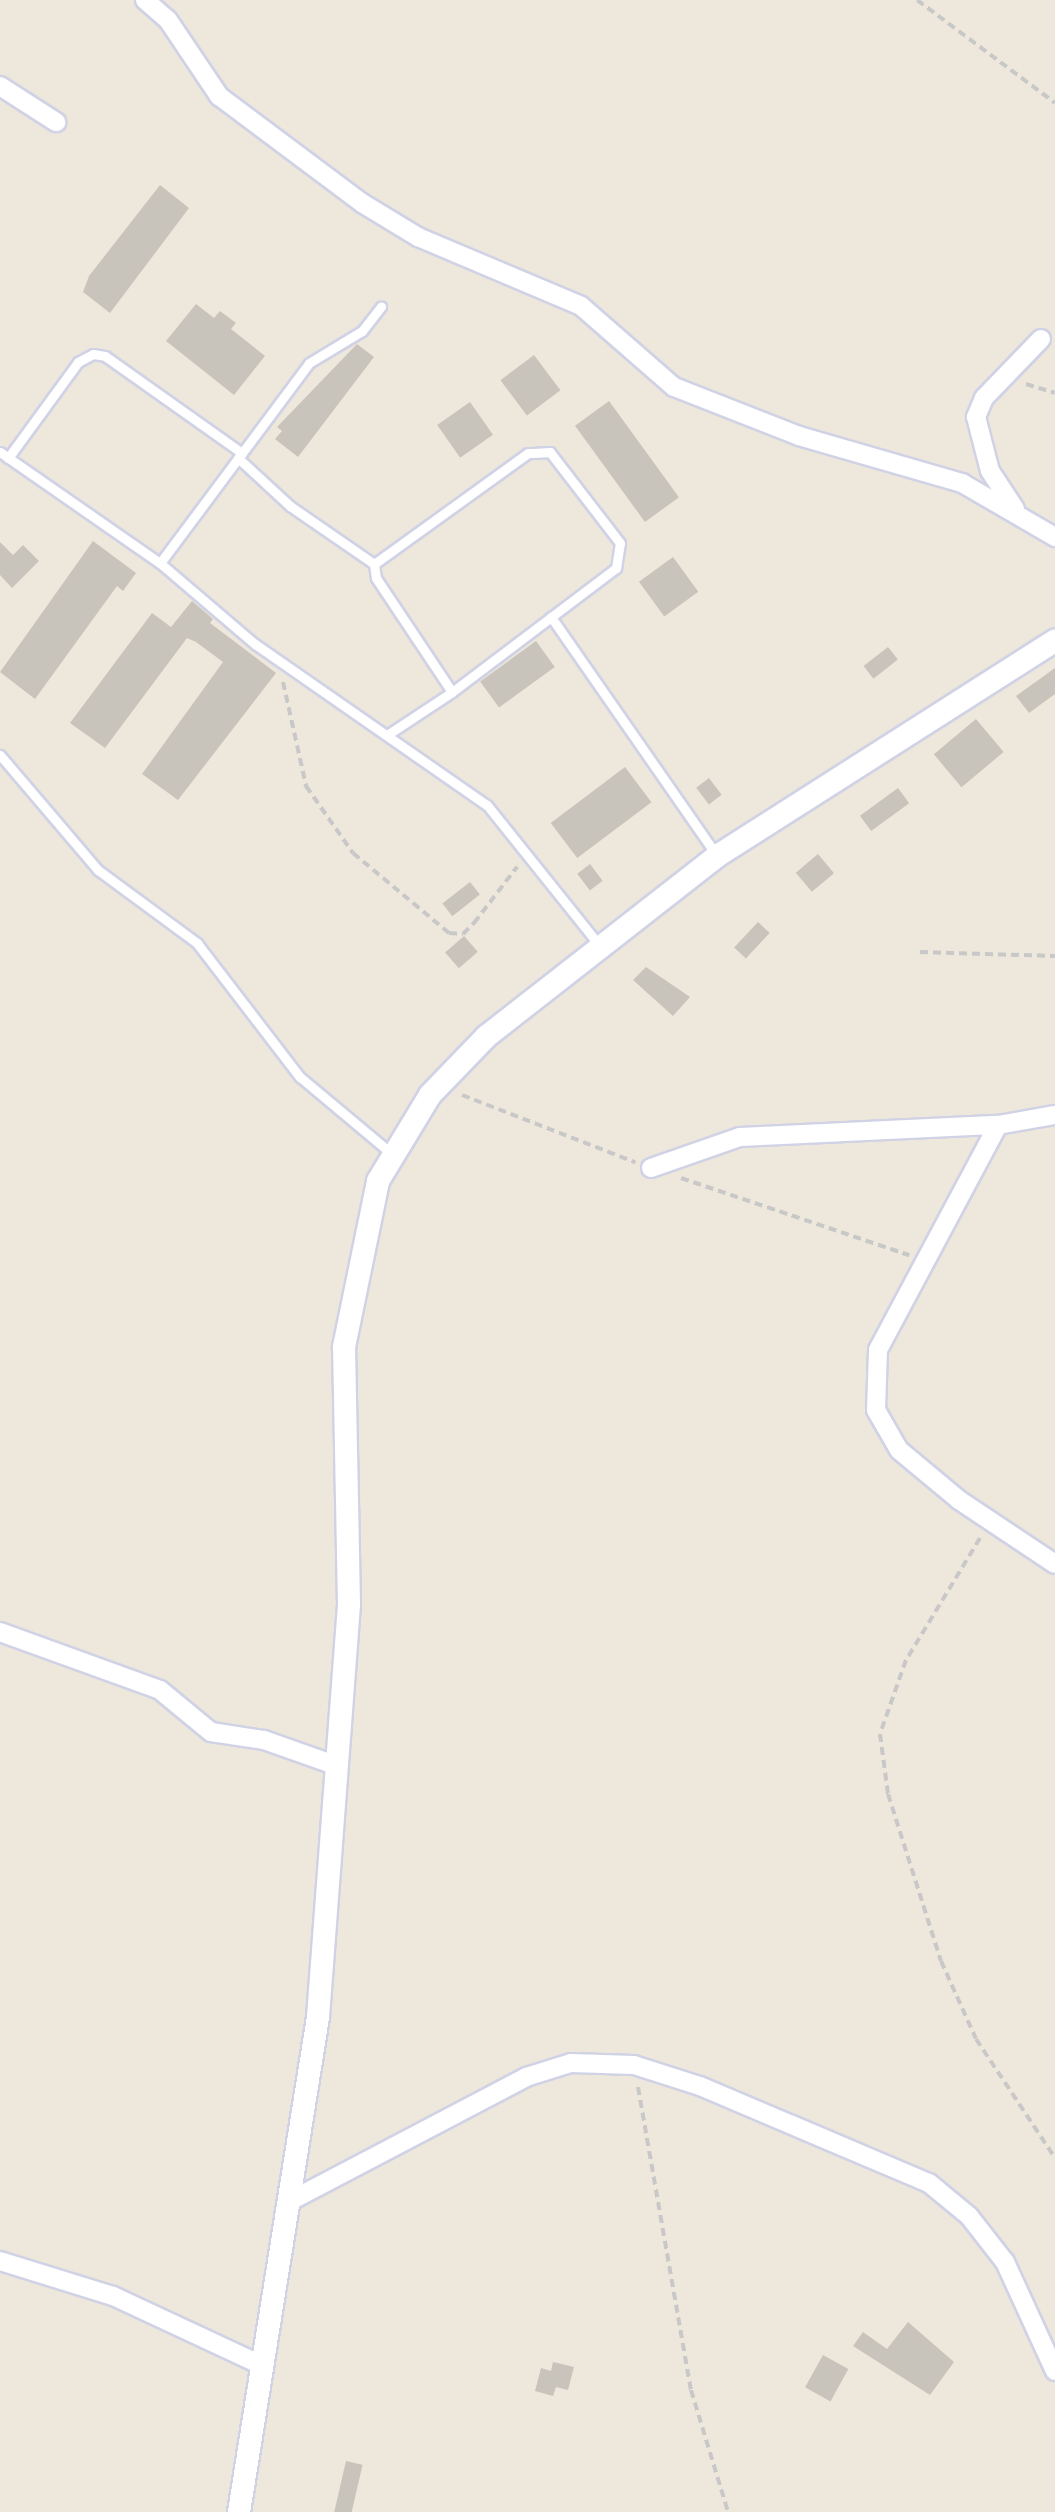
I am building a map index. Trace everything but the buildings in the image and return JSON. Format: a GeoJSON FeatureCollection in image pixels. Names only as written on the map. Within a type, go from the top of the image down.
{"type":"FeatureCollection","features":[{"type":"Feature","properties":{"kind":"street"},"geometry":{"type":"LineString","coordinates":[[144,0],[168,20],[219,96],[362,203],[418,237],[581,306],[674,387],[800,436],[962,483],[1055,537]]}},
{"type":"Feature","properties":{"kind":"street"},"geometry":{"type":"LineString","coordinates":[[0,86],[56,122]]}},
{"type":"Feature","properties":{"kind":"street"},"geometry":{"type":"LineString","coordinates":[[1018,514],[977,438],[976,417],[984,398],[1041,339]]}},
{"type":"Feature","properties":{"kind":"street"},"geometry":{"type":"LineString","coordinates":[[239,2512],[261,2365],[294,2198],[318,2017],[349,1605],[344,1346],[361,1246],[378,1181],[430,1095],[487,1036],[604,951],[718,856],[1055,641]]}},
{"type":"Feature","properties":{"kind":"street"},"geometry":{"type":"LineString","coordinates":[[651,1168],[740,1137],[998,1124],[1055,1116]]}},
{"type":"Feature","properties":{"kind":"street"},"geometry":{"type":"LineString","coordinates":[[998,1124],[878,1350],[874,1384],[884,1432],[899,1450],[990,1521],[1055,1564]]}},
{"type":"Feature","properties":{"kind":"street"},"geometry":{"type":"LineString","coordinates":[[0,1632],[146,1684],[212,1732],[264,1740],[338,1766]]}},
{"type":"Feature","properties":{"kind":"street"},"geometry":{"type":"LineString","coordinates":[[294,2198],[526,2077],[571,2063],[634,2065],[700,2086],[928,2183],[969,2216],[1005,2262],[1055,2371]]}},
{"type":"Feature","properties":{"kind":"street"},"geometry":{"type":"LineString","coordinates":[[0,2260],[113,2296],[261,2365]]}},
{"type":"Feature","properties":{"kind":"lane"},"geometry":{"type":"LineString","coordinates":[[160,563],[309,364],[362,331],[381,307]]}},
{"type":"Feature","properties":{"kind":"lane"},"geometry":{"type":"LineString","coordinates":[[452,692],[376,578],[374,564],[290,506],[240,455],[105,356],[93,354],[78,362],[4,455],[160,563],[282,663],[486,805],[604,951]]}},
{"type":"Feature","properties":{"kind":"lane"},"geometry":{"type":"LineString","coordinates":[[374,564],[540,450],[550,452],[620,544],[616,568],[452,692],[386,736]]}},
{"type":"Feature","properties":{"kind":"lane"},"geometry":{"type":"LineString","coordinates":[[551,617],[718,856]]}},
{"type":"Feature","properties":{"kind":"lane"},"geometry":{"type":"LineString","coordinates":[[0,756],[98,870],[196,943],[300,1077],[393,1155]]}},
{"type":"Feature","properties":{"kind":"path"},"geometry":{"type":"LineString","coordinates":[[917,0],[1055,104]]}},
{"type":"Feature","properties":{"kind":"path"},"geometry":{"type":"LineString","coordinates":[[1004,378],[1055,394]]}},
{"type":"Feature","properties":{"kind":"path"},"geometry":{"type":"LineString","coordinates":[[282,663],[284,702],[304,754],[306,786],[353,852],[448,933],[463,934],[527,855]]}},
{"type":"Feature","properties":{"kind":"path"},"geometry":{"type":"LineString","coordinates":[[920,952],[1055,956]]}},
{"type":"Feature","properties":{"kind":"path"},"geometry":{"type":"LineString","coordinates":[[990,1521],[906,1660],[880,1734],[888,1794],[941,1961],[976,2039],[1055,2158]]}},
{"type":"Feature","properties":{"kind":"path"},"geometry":{"type":"LineString","coordinates":[[634,2065],[692,2390],[728,2512]]}}]}
